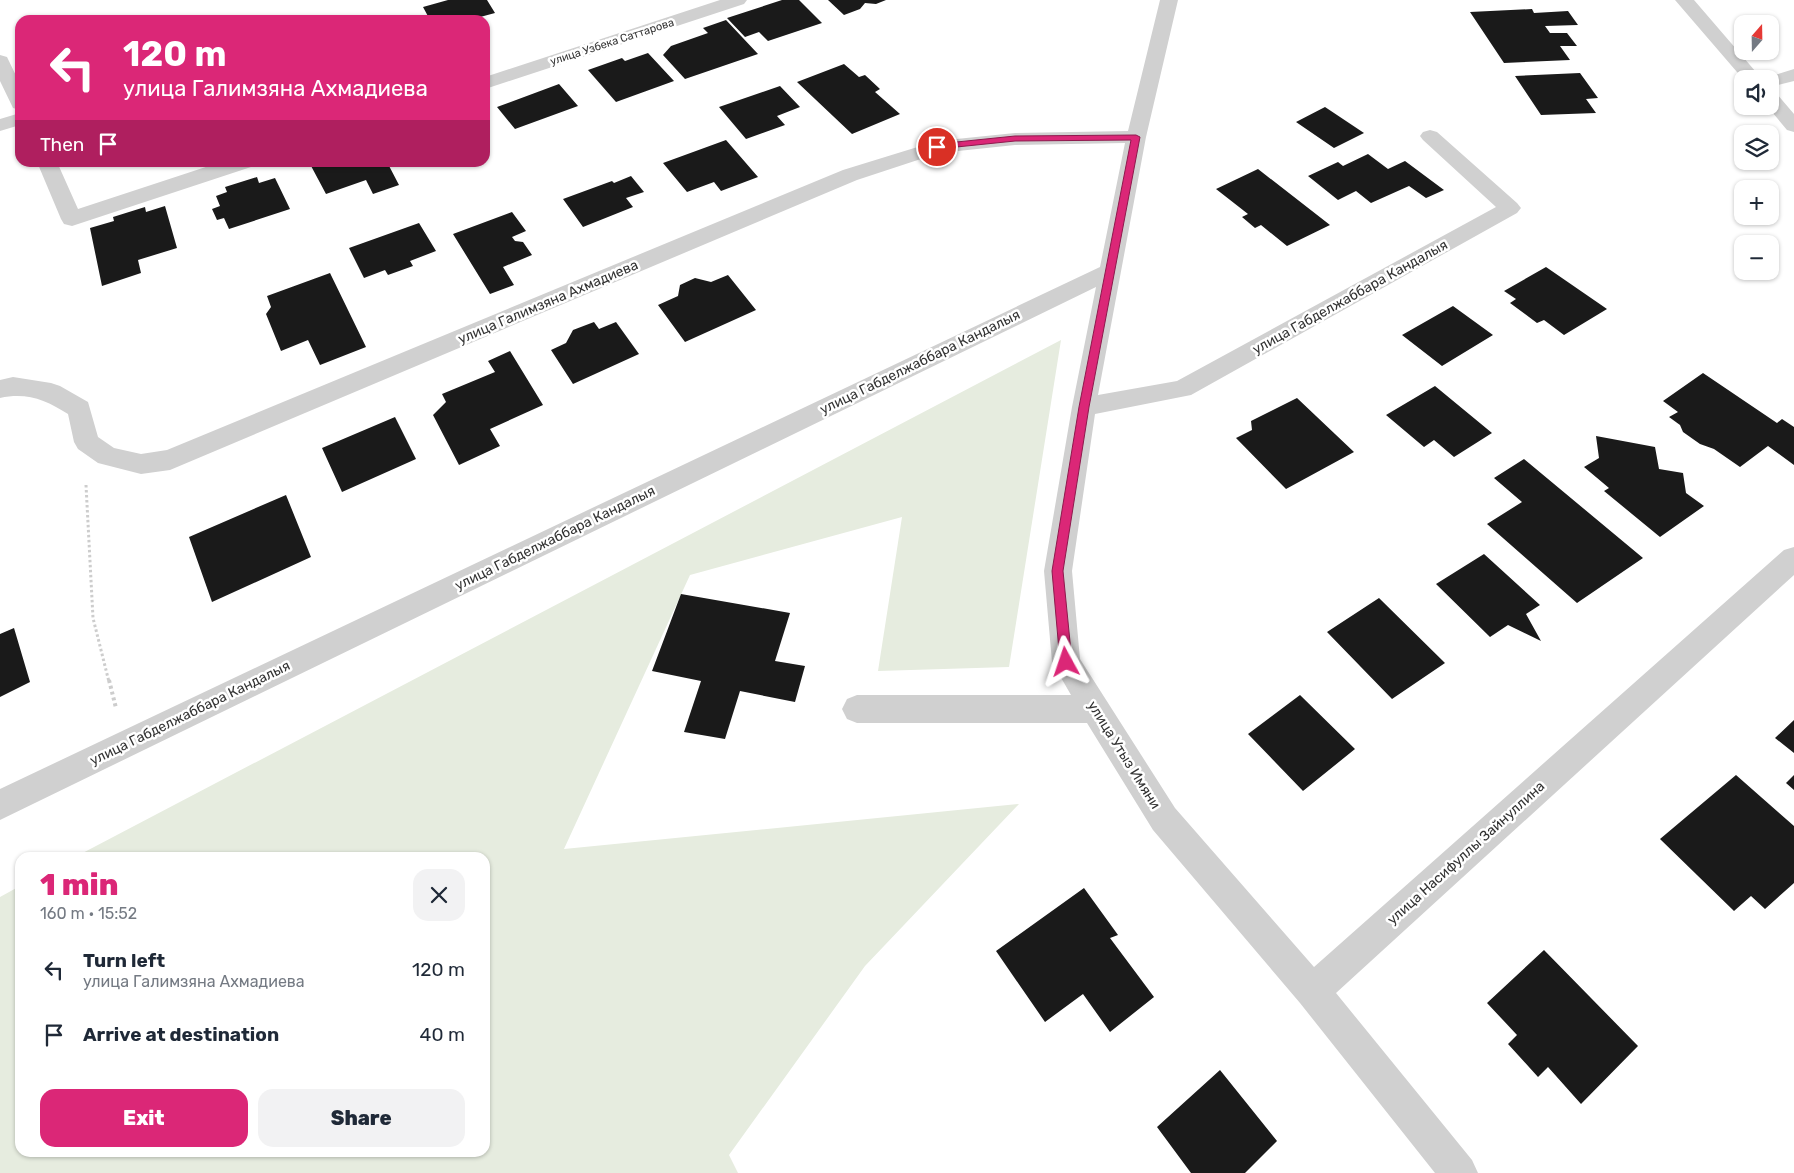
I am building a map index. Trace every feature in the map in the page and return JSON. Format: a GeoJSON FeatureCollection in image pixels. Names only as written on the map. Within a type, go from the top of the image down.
{"type":"FeatureCollection","features":[{"type":"Feature","properties":{"kind":"street","name":"улица Узбека Саттарова"},"geometry":{"type":"LineString","coordinates":[[490,81],[738,0]]}},
{"type":"Feature","properties":{"kind":"street","name":"улица Утыз Имяни"},"geometry":{"type":"LineString","coordinates":[[1169,0],[1136,137],[1084,407],[1058,571],[1066,662],[1164,819],[1312,992]]}},
{"type":"Feature","properties":{"kind":"street"},"geometry":{"type":"LineString","coordinates":[[1684,0],[1745,70]]}},
{"type":"Feature","properties":{"kind":"street"},"geometry":{"type":"LineString","coordinates":[[0,61],[15,93]]}},
{"type":"Feature","properties":{"kind":"street"},"geometry":{"type":"LineString","coordinates":[[1779,79],[1794,75]]}},
{"type":"Feature","properties":{"kind":"street"},"geometry":{"type":"LineString","coordinates":[[1779,108],[1794,126]]}},
{"type":"Feature","properties":{"kind":"street"},"geometry":{"type":"LineString","coordinates":[[0,125],[15,120]]}},
{"type":"Feature","properties":{"kind":"street","name":"улица Габделжаббара Кандалыя"},"geometry":{"type":"LineString","coordinates":[[1084,407],[1182,389],[1510,208],[1430,136]]}},
{"type":"Feature","properties":{"kind":"street","name":"улица Галимзяна Ахмадиева"},"geometry":{"type":"LineString","coordinates":[[0,389],[13,386],[52,392],[79,409],[87,442],[107,456],[141,464],[170,460],[850,175],[937,147],[1015,139],[1136,137]]}},
{"type":"Feature","properties":{"kind":"street"},"geometry":{"type":"LineString","coordinates":[[49,167],[72,219],[229,167]]}},
{"type":"Feature","properties":{"kind":"street","name":"улица Габделжаббара Кандалыя"},"geometry":{"type":"LineString","coordinates":[[0,805],[1110,271]]}},
{"type":"Feature","properties":{"kind":"street","name":"улица Насифуллы Зайнуллина"},"geometry":{"type":"LineString","coordinates":[[1312,992],[1794,558]]}},
{"type":"Feature","properties":{"kind":"street"},"geometry":{"type":"LineString","coordinates":[[857,709],[1096,709]]}},
{"type":"Feature","properties":{"kind":"street"},"geometry":{"type":"LineString","coordinates":[[1312,992],[1459,1173]]}},
{"type":"Feature","properties":{"kind":"path"},"geometry":{"type":"LineString","coordinates":[[107,456],[86,478],[93,618],[126,745]]}},
{"type":"Feature","properties":{"kind":"shaded area"},"geometry":{"type":"Polygon","coordinates":[[[1061,340],[1009,667],[878,671],[902,517],[690,575],[564,849],[1019,804],[865,966],[729,1155],[738,1173],[0,1173],[0,897],[15,889],[15,1157],[490,1157],[490,852],[85,852],[1061,340]]]}},
{"type":"Feature","properties":{"kind":"building"},"geometry":{"type":"Polygon","coordinates":[[[448,0],[487,0],[495,13],[488,15],[427,15],[423,7],[448,0]]]}},
{"type":"Feature","properties":{"kind":"building"},"geometry":{"type":"Polygon","coordinates":[[[782,0],[799,0],[822,23],[768,41],[759,32],[745,37],[727,18],[782,0]]]}},
{"type":"Feature","properties":{"kind":"building"},"geometry":{"type":"Polygon","coordinates":[[[828,0],[886,0],[876,4],[865,3],[860,9],[844,15],[828,0]]]}},
{"type":"Feature","properties":{"kind":"building"},"geometry":{"type":"Polygon","coordinates":[[[1532,9],[1534,13],[1568,11],[1578,25],[1545,26],[1550,33],[1567,33],[1577,46],[1560,46],[1570,60],[1504,63],[1470,12],[1532,9]]]}},
{"type":"Feature","properties":{"kind":"building"},"geometry":{"type":"Polygon","coordinates":[[[726,20],[758,54],[685,79],[663,55],[671,46],[708,33],[703,28],[726,20]]]}},
{"type":"Feature","properties":{"kind":"building"},"geometry":{"type":"Polygon","coordinates":[[[648,53],[674,81],[616,102],[588,70],[622,58],[625,61],[648,53]]]}},
{"type":"Feature","properties":{"kind":"building"},"geometry":{"type":"Polygon","coordinates":[[[844,64],[859,77],[865,75],[880,89],[875,92],[900,114],[852,134],[797,82],[844,64]]]}},
{"type":"Feature","properties":{"kind":"building"},"geometry":{"type":"Polygon","coordinates":[[[1580,73],[1598,98],[1586,99],[1596,113],[1541,115],[1515,76],[1580,73]]]}},
{"type":"Feature","properties":{"kind":"building"},"geometry":{"type":"Polygon","coordinates":[[[559,84],[578,106],[515,129],[497,107],[559,84]]]}},
{"type":"Feature","properties":{"kind":"building"},"geometry":{"type":"Polygon","coordinates":[[[780,86],[800,107],[777,116],[785,125],[746,139],[719,107],[780,86]]]}},
{"type":"Feature","properties":{"kind":"building"},"geometry":{"type":"Polygon","coordinates":[[[1325,107],[1364,133],[1334,148],[1296,122],[1325,107]]]}},
{"type":"Feature","properties":{"kind":"building"},"geometry":{"type":"Polygon","coordinates":[[[726,140],[758,177],[721,191],[714,182],[687,192],[663,163],[726,140]]]}},
{"type":"Feature","properties":{"kind":"building"},"geometry":{"type":"Polygon","coordinates":[[[1368,154],[1388,169],[1405,161],[1444,190],[1426,198],[1409,186],[1371,203],[1356,191],[1338,200],[1308,176],[1338,162],[1343,166],[1368,154]]]}},
{"type":"Feature","properties":{"kind":"building"},"geometry":{"type":"Polygon","coordinates":[[[312,167],[390,167],[399,185],[373,194],[366,180],[326,194],[312,167]]]}},
{"type":"Feature","properties":{"kind":"building"},"geometry":{"type":"Polygon","coordinates":[[[1258,169],[1330,225],[1287,246],[1261,225],[1255,228],[1242,217],[1248,214],[1216,189],[1258,169]]]}},
{"type":"Feature","properties":{"kind":"building"},"geometry":{"type":"Polygon","coordinates":[[[631,176],[644,192],[626,198],[633,207],[583,227],[563,199],[612,181],[614,183],[631,176]]]}},
{"type":"Feature","properties":{"kind":"building"},"geometry":{"type":"Polygon","coordinates":[[[257,177],[259,183],[275,178],[290,209],[229,229],[224,218],[217,220],[212,209],[220,206],[216,196],[227,192],[225,187],[257,177]]]}},
{"type":"Feature","properties":{"kind":"building"},"geometry":{"type":"Polygon","coordinates":[[[165,206],[177,248],[138,260],[141,273],[102,286],[90,228],[114,221],[113,217],[145,207],[146,212],[165,206]]]}},
{"type":"Feature","properties":{"kind":"building"},"geometry":{"type":"Polygon","coordinates":[[[512,212],[526,231],[512,237],[515,241],[523,242],[532,255],[503,267],[514,285],[490,294],[453,234],[512,212]]]}},
{"type":"Feature","properties":{"kind":"building"},"geometry":{"type":"Polygon","coordinates":[[[419,223],[436,251],[410,261],[413,266],[388,275],[385,270],[364,278],[349,248],[419,223]]]}},
{"type":"Feature","properties":{"kind":"building"},"geometry":{"type":"Polygon","coordinates":[[[1546,267],[1607,309],[1564,335],[1544,320],[1537,323],[1510,303],[1516,299],[1504,291],[1546,267]]]}},
{"type":"Feature","properties":{"kind":"building"},"geometry":{"type":"Polygon","coordinates":[[[330,273],[366,347],[320,365],[308,340],[281,351],[266,314],[271,307],[267,296],[330,273]]]}},
{"type":"Feature","properties":{"kind":"building"},"geometry":{"type":"Polygon","coordinates":[[[728,275],[756,310],[685,342],[658,305],[678,296],[680,285],[695,278],[711,282],[728,275]]]}},
{"type":"Feature","properties":{"kind":"building"},"geometry":{"type":"Polygon","coordinates":[[[1453,306],[1493,335],[1442,366],[1402,335],[1453,306]]]}},
{"type":"Feature","properties":{"kind":"building"},"geometry":{"type":"Polygon","coordinates":[[[594,322],[599,329],[616,322],[639,354],[573,384],[551,350],[566,343],[573,330],[594,322]]]}},
{"type":"Feature","properties":{"kind":"building"},"geometry":{"type":"Polygon","coordinates":[[[510,351],[543,405],[490,429],[500,446],[459,465],[433,415],[446,402],[442,394],[495,372],[488,361],[510,351]]]}},
{"type":"Feature","properties":{"kind":"building"},"geometry":{"type":"Polygon","coordinates":[[[1703,373],[1777,423],[1782,419],[1794,427],[1794,465],[1768,446],[1740,467],[1714,449],[1700,444],[1683,432],[1680,425],[1669,417],[1678,412],[1663,401],[1703,373]]]}},
{"type":"Feature","properties":{"kind":"building"},"geometry":{"type":"Polygon","coordinates":[[[1435,386],[1492,433],[1454,457],[1434,440],[1424,447],[1386,415],[1435,386]]]}},
{"type":"Feature","properties":{"kind":"building"},"geometry":{"type":"Polygon","coordinates":[[[1297,398],[1354,452],[1286,489],[1236,438],[1252,430],[1251,421],[1297,398]]]}},
{"type":"Feature","properties":{"kind":"building"},"geometry":{"type":"Polygon","coordinates":[[[395,417],[416,459],[342,492],[322,448],[395,417]]]}},
{"type":"Feature","properties":{"kind":"building"},"geometry":{"type":"Polygon","coordinates":[[[1596,436],[1655,447],[1659,469],[1683,473],[1686,493],[1704,506],[1660,537],[1604,491],[1609,488],[1584,467],[1599,458],[1596,436]]]}},
{"type":"Feature","properties":{"kind":"building"},"geometry":{"type":"Polygon","coordinates":[[[1524,459],[1643,558],[1577,603],[1487,524],[1522,502],[1494,478],[1524,459]]]}},
{"type":"Feature","properties":{"kind":"building"},"geometry":{"type":"Polygon","coordinates":[[[286,495],[311,557],[212,602],[189,537],[286,495]]]}},
{"type":"Feature","properties":{"kind":"building"},"geometry":{"type":"Polygon","coordinates":[[[1484,554],[1540,605],[1526,614],[1541,641],[1508,625],[1490,637],[1436,584],[1484,554]]]}},
{"type":"Feature","properties":{"kind":"building"},"geometry":{"type":"Polygon","coordinates":[[[681,594],[790,613],[775,661],[805,666],[795,702],[740,691],[725,739],[684,732],[701,681],[652,671],[681,594]]]}},
{"type":"Feature","properties":{"kind":"building"},"geometry":{"type":"Polygon","coordinates":[[[1379,598],[1445,663],[1392,699],[1327,632],[1379,598]]]}},
{"type":"Feature","properties":{"kind":"building"},"geometry":{"type":"Polygon","coordinates":[[[14,628],[30,682],[0,697],[0,634],[14,628]]]}},
{"type":"Feature","properties":{"kind":"building"},"geometry":{"type":"Polygon","coordinates":[[[1300,695],[1355,749],[1303,791],[1248,734],[1300,695]]]}},
{"type":"Feature","properties":{"kind":"building"},"geometry":{"type":"Polygon","coordinates":[[[1794,720],[1794,753],[1775,738],[1794,720]]]}},
{"type":"Feature","properties":{"kind":"building"},"geometry":{"type":"Polygon","coordinates":[[[1736,775],[1794,826],[1794,883],[1765,909],[1751,896],[1734,911],[1660,839],[1736,775]]]}},
{"type":"Feature","properties":{"kind":"building"},"geometry":{"type":"Polygon","coordinates":[[[1794,775],[1794,790],[1786,783],[1794,775]]]}},
{"type":"Feature","properties":{"kind":"building"},"geometry":{"type":"Polygon","coordinates":[[[1084,888],[1118,935],[1110,938],[1154,997],[1110,1032],[1083,994],[1045,1022],[996,951],[1084,888]]]}},
{"type":"Feature","properties":{"kind":"building"},"geometry":{"type":"Polygon","coordinates":[[[1544,950],[1638,1046],[1581,1104],[1548,1067],[1538,1077],[1508,1044],[1517,1035],[1487,1003],[1544,950]]]}},
{"type":"Feature","properties":{"kind":"building"},"geometry":{"type":"Polygon","coordinates":[[[1220,1070],[1277,1141],[1245,1173],[1191,1173],[1157,1127],[1220,1070]]]}},
{"type":"Feature","properties":{"kind":"route"},"geometry":{"type":"LineString","coordinates":[[937,147],[1015,139],[1136,137],[1084,407],[1058,571],[1066,662]]}}]}
